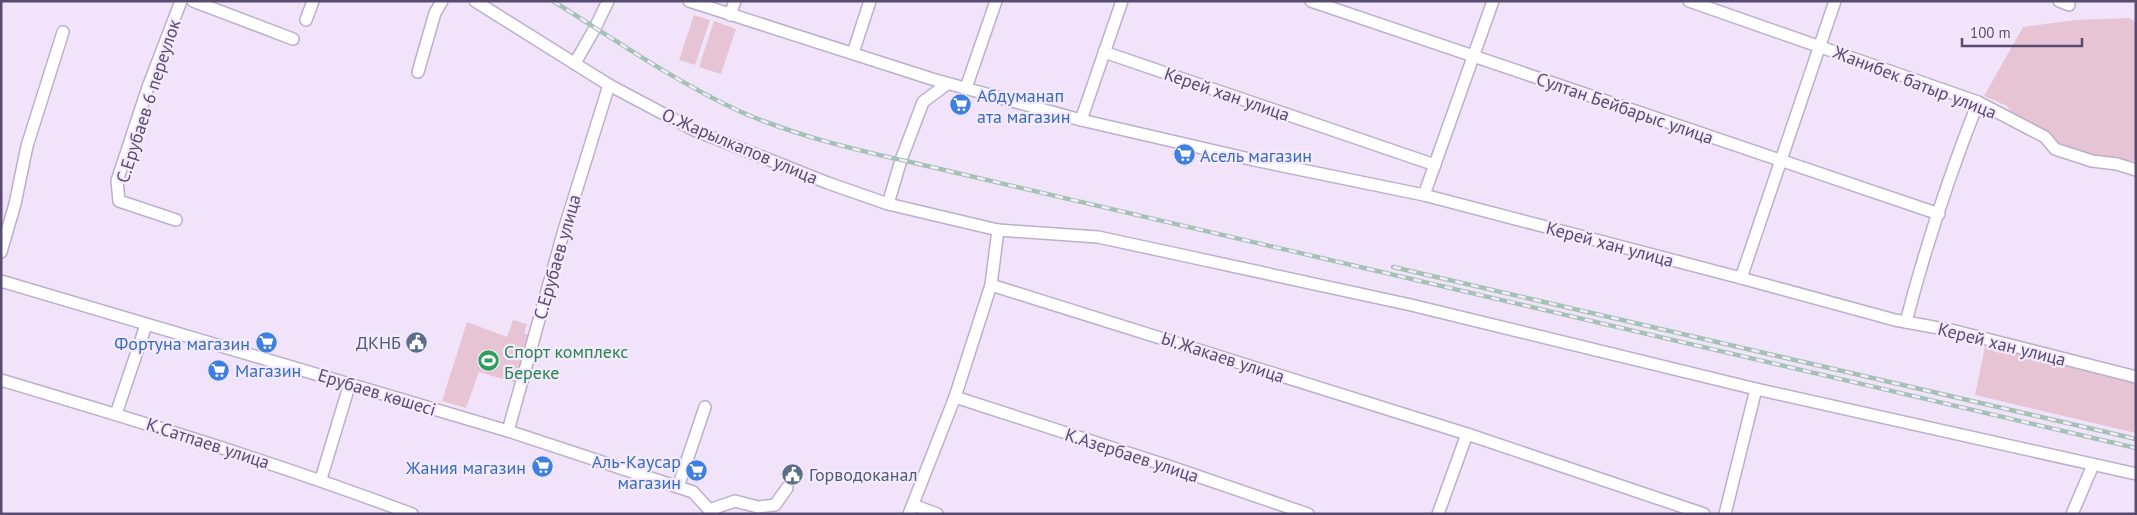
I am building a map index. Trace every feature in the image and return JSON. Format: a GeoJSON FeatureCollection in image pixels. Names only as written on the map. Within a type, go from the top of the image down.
{"type":"FeatureCollection","features":[{"type":"Feature","properties":{"kind":"street","name":"С.Ерубаев 6 переулок"},"geometry":{"type":"LineString","coordinates":[[176,220],[119,201],[117,181],[148,87],[181,1]]}},
{"type":"Feature","properties":{"kind":"street","name":"С.Ерубаев 6 переулок"},"geometry":{"type":"LineString","coordinates":[[193,1],[293,39]]}},
{"type":"Feature","properties":{"kind":"street"},"geometry":{"type":"LineString","coordinates":[[306,20],[312,1]]}},
{"type":"Feature","properties":{"kind":"street"},"geometry":{"type":"LineString","coordinates":[[418,72],[436,13],[442,1]]}},
{"type":"Feature","properties":{"kind":"street","name":"О.Жарылкапов улица"},"geometry":{"type":"LineString","coordinates":[[475,1],[609,84],[694,130],[828,183],[888,204],[998,230],[1098,237],[1412,305],[1756,389],[2136,474]]}},
{"type":"Feature","properties":{"kind":"street"},"geometry":{"type":"LineString","coordinates":[[575,63],[596,28],[608,1]]}},
{"type":"Feature","properties":{"kind":"street","name":"Керей хан улица"},"geometry":{"type":"LineString","coordinates":[[688,1],[947,84],[1081,120],[1254,160],[1424,196],[1906,322],[1955,331],[2136,377]]}},
{"type":"Feature","properties":{"kind":"street"},"geometry":{"type":"LineString","coordinates":[[730,16],[736,1]]}},
{"type":"Feature","properties":{"kind":"street"},"geometry":{"type":"LineString","coordinates":[[853,53],[870,1]]}},
{"type":"Feature","properties":{"kind":"street"},"geometry":{"type":"LineString","coordinates":[[966,88],[996,1]]}},
{"type":"Feature","properties":{"kind":"street"},"geometry":{"type":"LineString","coordinates":[[1081,120],[1122,1]]}},
{"type":"Feature","properties":{"kind":"street","name":"Султан Бейбарыс улица"},"geometry":{"type":"LineString","coordinates":[[1311,1],[1939,214]]}},
{"type":"Feature","properties":{"kind":"street"},"geometry":{"type":"LineString","coordinates":[[1424,196],[1493,1]]}},
{"type":"Feature","properties":{"kind":"street","name":"Жанибек батыр улица"},"geometry":{"type":"LineString","coordinates":[[1689,1],[1978,102],[2045,137],[2055,150],[2092,161],[2117,164],[2136,170]]}},
{"type":"Feature","properties":{"kind":"street"},"geometry":{"type":"LineString","coordinates":[[1741,278],[1835,1]]}},
{"type":"Feature","properties":{"kind":"street"},"geometry":{"type":"LineString","coordinates":[[1,252],[15,204],[26,146],[64,32]]}},
{"type":"Feature","properties":{"kind":"street","name":"Керей хан улица"},"geometry":{"type":"LineString","coordinates":[[1104,52],[1434,165]]}},
{"type":"Feature","properties":{"kind":"street","name":"С.Ерубаев улица"},"geometry":{"type":"LineString","coordinates":[[508,431],[564,230],[609,84]]}},
{"type":"Feature","properties":{"kind":"street"},"geometry":{"type":"LineString","coordinates":[[888,204],[901,160],[924,102],[947,84]]}},
{"type":"Feature","properties":{"kind":"street"},"geometry":{"type":"LineString","coordinates":[[1906,322],[1920,267],[1939,214],[1956,157],[1978,102]]}},
{"type":"Feature","properties":{"kind":"street"},"geometry":{"type":"LineString","coordinates":[[937,514],[911,510],[956,398],[991,285],[998,230]]}},
{"type":"Feature","properties":{"kind":"street","name":"Ерубаев көшесі"},"geometry":{"type":"LineString","coordinates":[[1,281],[508,431],[693,492],[711,512]]}},
{"type":"Feature","properties":{"kind":"street","name":"Ы.Жакаев улица"},"geometry":{"type":"LineString","coordinates":[[991,285],[1467,434],[1704,514]]}},
{"type":"Feature","properties":{"kind":"street"},"geometry":{"type":"LineString","coordinates":[[116,414],[146,325]]}},
{"type":"Feature","properties":{"kind":"street","name":"К.Сатпаев улица"},"geometry":{"type":"LineString","coordinates":[[1,380],[116,414],[320,479],[412,514]]}},
{"type":"Feature","properties":{"kind":"street"},"geometry":{"type":"LineString","coordinates":[[320,479],[350,383]]}},
{"type":"Feature","properties":{"kind":"street"},"geometry":{"type":"LineString","coordinates":[[1725,514],[1756,389]]}},
{"type":"Feature","properties":{"kind":"street","name":"К.Азербаев улица"},"geometry":{"type":"LineString","coordinates":[[956,398],[1174,468],[1308,514]]}},
{"type":"Feature","properties":{"kind":"street"},"geometry":{"type":"LineString","coordinates":[[678,487],[705,407]]}},
{"type":"Feature","properties":{"kind":"street"},"geometry":{"type":"LineString","coordinates":[[1438,514],[1467,434]]}},
{"type":"Feature","properties":{"kind":"street"},"geometry":{"type":"LineString","coordinates":[[2072,514],[2093,465]]}},
{"type":"Feature","properties":{"kind":"street"},"geometry":{"type":"LineString","coordinates":[[711,512],[735,501],[758,507],[775,505],[787,488]]}},
{"type":"Feature","properties":{"kind":"shaded area"},"geometry":{"type":"Polygon","coordinates":[[[694,15],[710,20],[695,65],[679,60],[694,15]]]}},
{"type":"Feature","properties":{"kind":"shaded area"},"geometry":{"type":"Polygon","coordinates":[[[2129,18],[2136,22],[2136,161],[2114,160],[2057,145],[2015,118],[2007,106],[1984,96],[2023,27],[2076,20],[2129,18]]]}},
{"type":"Feature","properties":{"kind":"shaded area"},"geometry":{"type":"Polygon","coordinates":[[[714,21],[736,29],[721,74],[699,67],[714,21]]]}},
{"type":"Feature","properties":{"kind":"shaded area","name":"Спорт комплекс Береке"},"geometry":{"type":"Polygon","coordinates":[[[513,320],[527,324],[524,333],[529,335],[516,383],[479,372],[466,408],[442,401],[467,322],[507,337],[513,320]]]}},
{"type":"Feature","properties":{"kind":"shaded area"},"geometry":{"type":"Polygon","coordinates":[[[1986,342],[2136,379],[2136,433],[1975,395],[1986,342]]]}},
{"type":"Feature","properties":{"kind":"railway"},"geometry":{"type":"LineString","coordinates":[[553,1],[644,59],[715,99],[759,120],[823,141],[2136,448]]}},
{"type":"Feature","properties":{"kind":"railway"},"geometry":{"type":"LineString","coordinates":[[1393,267],[2136,439]]}},
{"type":"Feature","properties":{"kind":"place","name":"Абдуманап ата магазин"},"geometry":{"type":"Point","coordinates":[961,105]}},
{"type":"Feature","properties":{"kind":"place","name":"Асель магазин"},"geometry":{"type":"Point","coordinates":[1184,155]}},
{"type":"Feature","properties":{"kind":"place","name":"ДКНБ"},"geometry":{"type":"Point","coordinates":[417,342]}},
{"type":"Feature","properties":{"kind":"place","name":"Фортуна магазин"},"geometry":{"type":"Point","coordinates":[266,343]}},
{"type":"Feature","properties":{"kind":"place","name":"Спорт комплекс Береке"},"geometry":{"type":"Point","coordinates":[488,361]}},
{"type":"Feature","properties":{"kind":"place","name":"Магазин"},"geometry":{"type":"Point","coordinates":[219,370]}},
{"type":"Feature","properties":{"kind":"place","name":"Жания магазин"},"geometry":{"type":"Point","coordinates":[542,467]}},
{"type":"Feature","properties":{"kind":"place","name":"Аль-Каусар магазин"},"geometry":{"type":"Point","coordinates":[697,471]}},
{"type":"Feature","properties":{"kind":"place","name":"Горводоканал"},"geometry":{"type":"Point","coordinates":[793,474]}}]}
